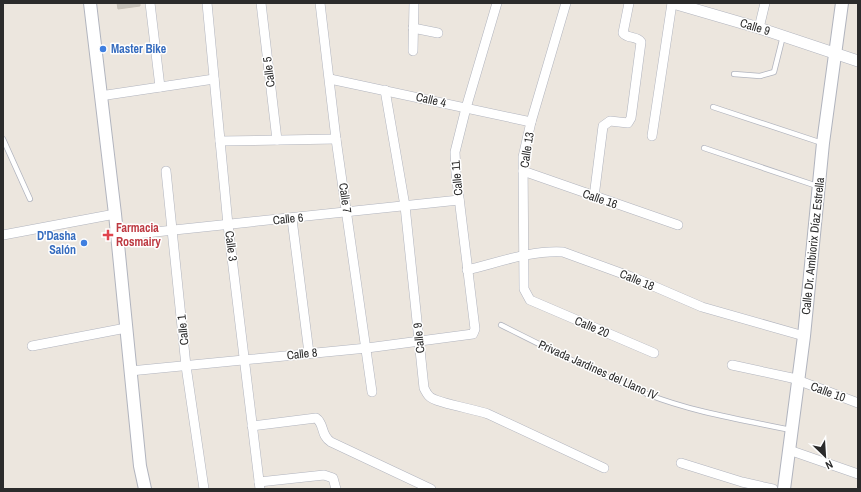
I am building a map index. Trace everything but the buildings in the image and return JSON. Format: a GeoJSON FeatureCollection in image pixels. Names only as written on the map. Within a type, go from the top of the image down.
{"type":"FeatureCollection","features":[{"type":"Feature","properties":{"kind":"main road"},"geometry":{"type":"LineString","coordinates":[[90,3],[115,214],[130,371],[145,489]]}},
{"type":"Feature","properties":{"kind":"main road","name":"Calle Dr. Ambiorix Díaz Estrella"},"geometry":{"type":"LineString","coordinates":[[784,489],[804,336],[823,143],[842,3]]}},
{"type":"Feature","properties":{"kind":"street"},"geometry":{"type":"LineString","coordinates":[[150,3],[160,87]]}},
{"type":"Feature","properties":{"kind":"street","name":"Calle 3"},"geometry":{"type":"LineString","coordinates":[[207,3],[228,225],[259,485]]}},
{"type":"Feature","properties":{"kind":"street","name":"Calle 5"},"geometry":{"type":"LineString","coordinates":[[261,3],[277,140]]}},
{"type":"Feature","properties":{"kind":"street","name":"Calle 7"},"geometry":{"type":"LineString","coordinates":[[320,3],[336,139],[367,348],[372,392]]}},
{"type":"Feature","properties":{"kind":"street"},"geometry":{"type":"LineString","coordinates":[[413,51],[414,3]]}},
{"type":"Feature","properties":{"kind":"street","name":"Calle 11"},"geometry":{"type":"LineString","coordinates":[[473,334],[475,329],[459,200],[455,152],[466,108],[497,3]]}},
{"type":"Feature","properties":{"kind":"street","name":"Calle 13"},"geometry":{"type":"LineString","coordinates":[[530,300],[525,292],[523,256],[523,157],[531,122],[566,3]]}},
{"type":"Feature","properties":{"kind":"street"},"geometry":{"type":"LineString","coordinates":[[594,197],[603,126],[610,121],[628,123],[631,118],[641,42],[639,39],[626,36],[624,33],[629,3]]}},
{"type":"Feature","properties":{"kind":"street"},"geometry":{"type":"LineString","coordinates":[[652,136],[673,3]]}},
{"type":"Feature","properties":{"kind":"street","name":"Calle 9"},"geometry":{"type":"LineString","coordinates":[[673,3],[759,28],[858,60]]}},
{"type":"Feature","properties":{"kind":"street"},"geometry":{"type":"LineString","coordinates":[[759,28],[765,3]]}},
{"type":"Feature","properties":{"kind":"street"},"geometry":{"type":"LineString","coordinates":[[413,28],[438,34]]}},
{"type":"Feature","properties":{"kind":"street"},"geometry":{"type":"LineString","coordinates":[[100,96],[214,79]]}},
{"type":"Feature","properties":{"kind":"street","name":"Calle 4"},"geometry":{"type":"LineString","coordinates":[[330,79],[531,122]]}},
{"type":"Feature","properties":{"kind":"street","name":"Calle 9"},"geometry":{"type":"LineString","coordinates":[[385,90],[405,206],[424,388],[429,397],[440,402],[474,408],[604,468]]}},
{"type":"Feature","properties":{"kind":"street"},"geometry":{"type":"LineString","coordinates":[[220,141],[336,139]]}},
{"type":"Feature","properties":{"kind":"street","name":"Calle 1"},"geometry":{"type":"LineString","coordinates":[[166,171],[186,366],[204,489]]}},
{"type":"Feature","properties":{"kind":"street","name":"Calle 16"},"geometry":{"type":"LineString","coordinates":[[523,171],[678,225]]}},
{"type":"Feature","properties":{"kind":"street","name":"Calle 6"},"geometry":{"type":"LineString","coordinates":[[117,236],[292,219],[459,200]]}},
{"type":"Feature","properties":{"kind":"street"},"geometry":{"type":"LineString","coordinates":[[3,235],[115,214]]}},
{"type":"Feature","properties":{"kind":"street"},"geometry":{"type":"LineString","coordinates":[[292,219],[309,353]]}},
{"type":"Feature","properties":{"kind":"street","name":"Calle 18"},"geometry":{"type":"LineString","coordinates":[[467,270],[523,256],[553,252],[572,255],[637,279],[702,307],[804,336]]}},
{"type":"Feature","properties":{"kind":"street","name":"Calle 20"},"geometry":{"type":"LineString","coordinates":[[530,300],[654,353]]}},
{"type":"Feature","properties":{"kind":"street"},"geometry":{"type":"LineString","coordinates":[[32,346],[126,328]]}},
{"type":"Feature","properties":{"kind":"street","name":"Calle 8"},"geometry":{"type":"LineString","coordinates":[[130,371],[367,348],[473,334]]}},
{"type":"Feature","properties":{"kind":"street","name":"Calle 10"},"geometry":{"type":"LineString","coordinates":[[732,365],[792,378],[798,382],[858,403]]}},
{"type":"Feature","properties":{"kind":"street"},"geometry":{"type":"LineString","coordinates":[[252,426],[316,418],[321,423],[326,439],[431,489]]}},
{"type":"Feature","properties":{"kind":"street"},"geometry":{"type":"LineString","coordinates":[[789,450],[858,474]]}},
{"type":"Feature","properties":{"kind":"street"},"geometry":{"type":"LineString","coordinates":[[681,463],[742,482],[773,489]]}},
{"type":"Feature","properties":{"kind":"street"},"geometry":{"type":"LineString","coordinates":[[259,485],[324,475],[333,478],[336,489]]}},
{"type":"Feature","properties":{"kind":"lane"},"geometry":{"type":"LineString","coordinates":[[734,74],[760,76],[774,72],[783,36]]}},
{"type":"Feature","properties":{"kind":"lane"},"geometry":{"type":"LineString","coordinates":[[713,107],[823,143]]}},
{"type":"Feature","properties":{"kind":"lane"},"geometry":{"type":"LineString","coordinates":[[3,139],[30,199]]}},
{"type":"Feature","properties":{"kind":"lane"},"geometry":{"type":"LineString","coordinates":[[704,148],[819,186]]}},
{"type":"Feature","properties":{"kind":"lane","name":"Privada Jardines del Llano IV"},"geometry":{"type":"LineString","coordinates":[[501,325],[571,360],[647,394],[731,418],[791,430]]}},
{"type":"Feature","properties":{"kind":"place","name":"Master Bike"},"geometry":{"type":"Point","coordinates":[103,49]}},
{"type":"Feature","properties":{"kind":"place","name":"Farmacia Rosmairy"},"geometry":{"type":"Point","coordinates":[108,235]}},
{"type":"Feature","properties":{"kind":"place","name":"D'Dasha Salón"},"geometry":{"type":"Point","coordinates":[84,243]}}]}
